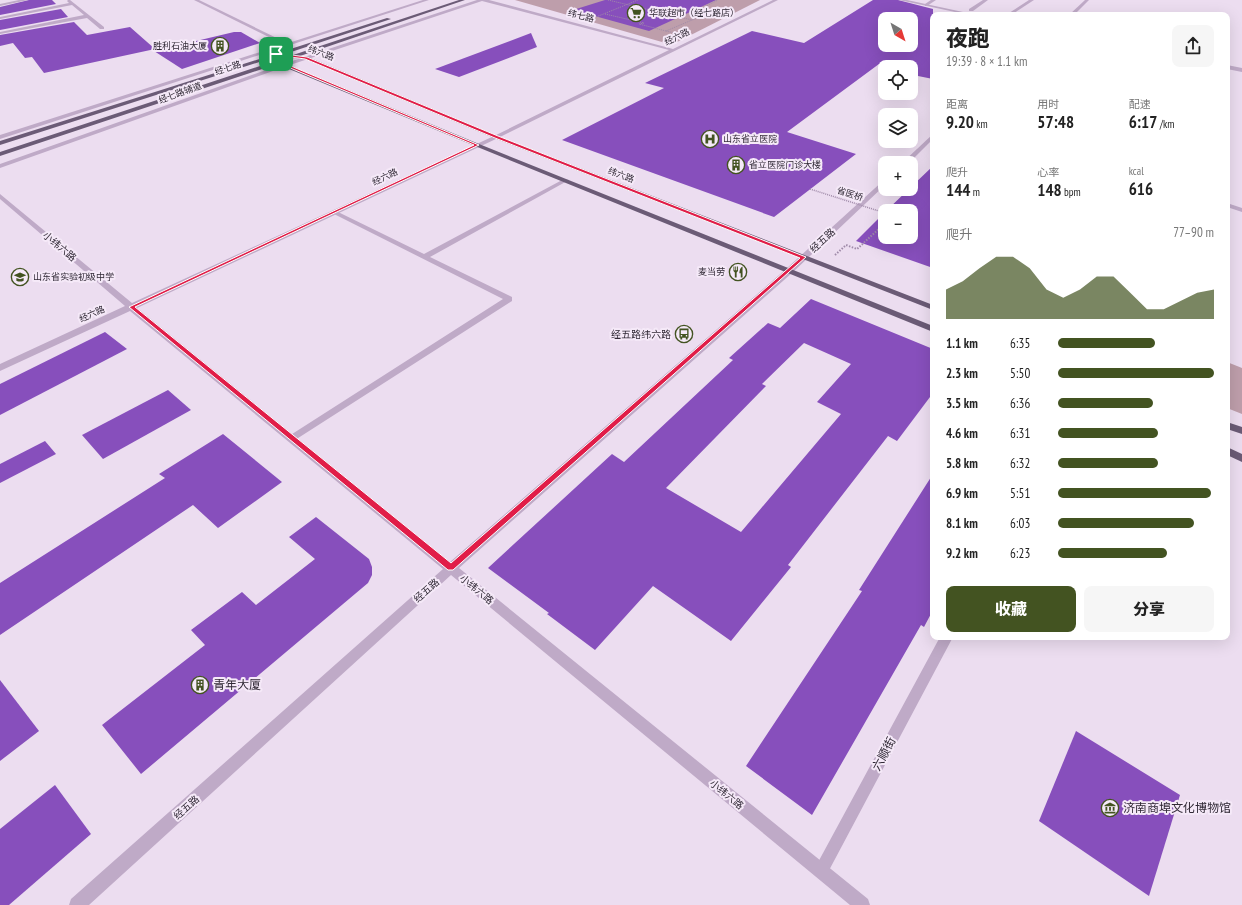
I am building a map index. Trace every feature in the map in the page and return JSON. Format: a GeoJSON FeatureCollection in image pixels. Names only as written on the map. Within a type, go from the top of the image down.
{"type":"FeatureCollection","features":[{"type":"Feature","properties":{"kind":"main road","name":"经七路"},"geometry":{"type":"LineString","coordinates":[[0,154],[463,0]]}},
{"type":"Feature","properties":{"kind":"main road","name":"经七路"},"geometry":{"type":"LineString","coordinates":[[0,144],[430,5]]}},
{"type":"Feature","properties":{"kind":"main road"},"geometry":{"type":"LineString","coordinates":[[265,52],[276,54],[277,62],[477,145],[930,328]]}},
{"type":"Feature","properties":{"kind":"main road","name":"纬六路"},"geometry":{"type":"LineString","coordinates":[[276,54],[296,55],[306,58],[496,137],[930,307]]}},
{"type":"Feature","properties":{"kind":"main road"},"geometry":{"type":"LineString","coordinates":[[1230,426],[1242,431]]}},
{"type":"Feature","properties":{"kind":"main road"},"geometry":{"type":"LineString","coordinates":[[1230,452],[1242,458]]}},
{"type":"Feature","properties":{"kind":"street"},"geometry":{"type":"LineString","coordinates":[[0,5],[26,0]]}},
{"type":"Feature","properties":{"kind":"street"},"geometry":{"type":"LineString","coordinates":[[68,0],[102,28]]}},
{"type":"Feature","properties":{"kind":"street"},"geometry":{"type":"LineString","coordinates":[[196,0],[287,44]]}},
{"type":"Feature","properties":{"kind":"street","name":"经七路辅道"},"geometry":{"type":"LineString","coordinates":[[0,137],[427,0]]}},
{"type":"Feature","properties":{"kind":"street","name":"经七路辅道"},"geometry":{"type":"LineString","coordinates":[[0,166],[285,65],[481,0]]}},
{"type":"Feature","properties":{"kind":"street","name":"纬七路"},"geometry":{"type":"LineString","coordinates":[[484,0],[673,50]]}},
{"type":"Feature","properties":{"kind":"street","name":"经六路"},"geometry":{"type":"LineString","coordinates":[[0,368],[496,137],[776,0]]}},
{"type":"Feature","properties":{"kind":"street"},"geometry":{"type":"LineString","coordinates":[[901,0],[960,12]]}},
{"type":"Feature","properties":{"kind":"street"},"geometry":{"type":"LineString","coordinates":[[926,5],[934,0]]}},
{"type":"Feature","properties":{"kind":"street"},"geometry":{"type":"LineString","coordinates":[[971,10],[986,0]]}},
{"type":"Feature","properties":{"kind":"street"},"geometry":{"type":"LineString","coordinates":[[1013,12],[1032,0]]}},
{"type":"Feature","properties":{"kind":"street"},"geometry":{"type":"LineString","coordinates":[[1074,12],[1087,0]]}},
{"type":"Feature","properties":{"kind":"street"},"geometry":{"type":"LineString","coordinates":[[0,18],[73,4]]}},
{"type":"Feature","properties":{"kind":"street"},"geometry":{"type":"LineString","coordinates":[[0,33],[88,16]]}},
{"type":"Feature","properties":{"kind":"street"},"geometry":{"type":"LineString","coordinates":[[1230,68],[1242,70]]}},
{"type":"Feature","properties":{"kind":"street"},"geometry":{"type":"LineString","coordinates":[[912,156],[930,139]]}},
{"type":"Feature","properties":{"kind":"street"},"geometry":{"type":"LineString","coordinates":[[424,257],[566,180]]}},
{"type":"Feature","properties":{"kind":"street","name":"经五路"},"geometry":{"type":"LineString","coordinates":[[77,905],[451,568],[789,271],[878,187]]}},
{"type":"Feature","properties":{"kind":"street","name":"小纬六路"},"geometry":{"type":"LineString","coordinates":[[0,196],[131,307],[862,905]]}},
{"type":"Feature","properties":{"kind":"street"},"geometry":{"type":"LineString","coordinates":[[1230,206],[1242,210]]}},
{"type":"Feature","properties":{"kind":"street"},"geometry":{"type":"LineString","coordinates":[[292,438],[509,299],[334,212]]}},
{"type":"Feature","properties":{"kind":"street","name":"六顺街"},"geometry":{"type":"LineString","coordinates":[[821,871],[945,640]]}},
{"type":"Feature","properties":{"kind":"path"},"geometry":{"type":"LineString","coordinates":[[608,0],[692,20]]}},
{"type":"Feature","properties":{"kind":"path"},"geometry":{"type":"LineString","coordinates":[[592,19],[638,0]]}},
{"type":"Feature","properties":{"kind":"path"},"geometry":{"type":"LineString","coordinates":[[699,9],[718,0]]}},
{"type":"Feature","properties":{"kind":"path"},"geometry":{"type":"LineString","coordinates":[[605,14],[697,38]]}},
{"type":"Feature","properties":{"kind":"path"},"geometry":{"type":"LineString","coordinates":[[666,31],[708,15],[734,20]]}},
{"type":"Feature","properties":{"kind":"path","name":"省医桥"},"geometry":{"type":"LineString","coordinates":[[810,189],[878,211]]}},
{"type":"Feature","properties":{"kind":"path"},"geometry":{"type":"LineString","coordinates":[[846,245],[857,249],[878,230]]}},
{"type":"Feature","properties":{"kind":"shaded area"},"geometry":{"type":"Polygon","coordinates":[[[515,0],[760,0],[677,42],[669,44],[515,0]]]}},
{"type":"Feature","properties":{"kind":"shaded area"},"geometry":{"type":"Polygon","coordinates":[[[1230,363],[1242,368],[1242,414],[1230,409],[1230,363]]]}},
{"type":"Feature","properties":{"kind":"building"},"geometry":{"type":"Polygon","coordinates":[[[29,0],[52,0],[56,4],[0,15],[0,7],[29,0]]]}},
{"type":"Feature","properties":{"kind":"building","name":"华联超市（经七路店）"},"geometry":{"type":"Polygon","coordinates":[[[605,0],[716,0],[649,31],[573,10],[605,0]]]}},
{"type":"Feature","properties":{"kind":"building"},"geometry":{"type":"Polygon","coordinates":[[[873,0],[898,0],[933,9],[933,12],[930,12],[930,78],[918,76],[918,60],[878,60],[878,65],[787,132],[856,154],[774,217],[562,140],[664,88],[645,83],[752,31],[804,43],[873,0]]]}},
{"type":"Feature","properties":{"kind":"building"},"geometry":{"type":"Polygon","coordinates":[[[61,9],[68,17],[0,30],[0,20],[61,9]]]}},
{"type":"Feature","properties":{"kind":"building"},"geometry":{"type":"Polygon","coordinates":[[[74,22],[87,35],[130,27],[155,49],[44,73],[32,57],[25,58],[13,43],[0,46],[0,35],[74,22]]]}},
{"type":"Feature","properties":{"kind":"building"},"geometry":{"type":"Polygon","coordinates":[[[234,32],[241,32],[260,43],[182,69],[154,51],[234,32]]]}},
{"type":"Feature","properties":{"kind":"building"},"geometry":{"type":"Polygon","coordinates":[[[531,33],[537,47],[459,77],[435,69],[531,33]]]}},
{"type":"Feature","properties":{"kind":"building"},"geometry":{"type":"Polygon","coordinates":[[[930,169],[930,267],[856,241],[878,219],[878,244],[918,244],[918,204],[893,204],[902,196],[918,196],[918,180],[930,169]]]}},
{"type":"Feature","properties":{"kind":"building"},"geometry":{"type":"Polygon","coordinates":[[[811,299],[930,348],[930,397],[897,441],[888,436],[788,565],[791,567],[731,641],[653,586],[595,650],[547,614],[549,613],[488,568],[612,454],[624,462],[733,360],[729,358],[768,323],[780,328],[811,299]],[[804,343],[762,384],[766,386],[666,488],[741,532],[841,414],[817,402],[851,364],[804,343]]]}},
{"type":"Feature","properties":{"kind":"building"},"geometry":{"type":"Polygon","coordinates":[[[105,332],[127,349],[0,415],[0,384],[105,332]]]}},
{"type":"Feature","properties":{"kind":"building"},"geometry":{"type":"Polygon","coordinates":[[[168,390],[191,410],[103,459],[82,435],[168,390]]]}},
{"type":"Feature","properties":{"kind":"building"},"geometry":{"type":"Polygon","coordinates":[[[223,434],[282,482],[218,528],[193,505],[0,635],[0,583],[165,478],[159,474],[223,434]]]}},
{"type":"Feature","properties":{"kind":"building"},"geometry":{"type":"Polygon","coordinates":[[[45,441],[56,454],[0,483],[0,464],[45,441]]]}},
{"type":"Feature","properties":{"kind":"building"},"geometry":{"type":"Polygon","coordinates":[[[930,479],[930,616],[924,627],[921,625],[812,815],[746,766],[862,591],[859,590],[930,479]]]}},
{"type":"Feature","properties":{"kind":"building","name":"青年大厦"},"geometry":{"type":"Polygon","coordinates":[[[316,517],[369,559],[372,567],[372,575],[368,583],[141,774],[102,725],[205,645],[191,630],[242,592],[256,605],[315,559],[289,537],[316,517]]]}},
{"type":"Feature","properties":{"kind":"building"},"geometry":{"type":"Polygon","coordinates":[[[0,680],[39,731],[0,761],[0,680]]]}},
{"type":"Feature","properties":{"kind":"building","name":"济南商埠文化博物馆"},"geometry":{"type":"Polygon","coordinates":[[[1076,731],[1180,795],[1149,896],[1039,821],[1076,731]]]}},
{"type":"Feature","properties":{"kind":"building"},"geometry":{"type":"Polygon","coordinates":[[[55,785],[91,834],[9,905],[0,905],[0,829],[55,785]]]}},
{"type":"Feature","properties":{"kind":"place","name":"华联超市（经七路店）"},"geometry":{"type":"Point","coordinates":[636,13]}},
{"type":"Feature","properties":{"kind":"place","name":"胜利石油大厦"},"geometry":{"type":"Point","coordinates":[220,46]}},
{"type":"Feature","properties":{"kind":"place","name":"山东省立医院"},"geometry":{"type":"Point","coordinates":[710,139]}},
{"type":"Feature","properties":{"kind":"place","name":"省立医院门诊大楼"},"geometry":{"type":"Point","coordinates":[736,165]}},
{"type":"Feature","properties":{"kind":"place","name":"麦当劳"},"geometry":{"type":"Point","coordinates":[738,272]}},
{"type":"Feature","properties":{"kind":"place","name":"山东省实验初级中学"},"geometry":{"type":"Point","coordinates":[20,277]}},
{"type":"Feature","properties":{"kind":"place","name":"经五路纬六路"},"geometry":{"type":"Point","coordinates":[684,334]}},
{"type":"Feature","properties":{"kind":"place","name":"青年大厦"},"geometry":{"type":"Point","coordinates":[200,685]}},
{"type":"Feature","properties":{"kind":"place","name":"济南商埠文化博物馆"},"geometry":{"type":"Point","coordinates":[1110,808]}},
{"type":"Feature","properties":{"kind":"route"},"geometry":{"type":"LineString","coordinates":[[276,54],[296,55],[306,58],[496,137],[803,257],[789,271],[451,568],[131,307],[477,145],[277,62],[276,54]]}}]}
